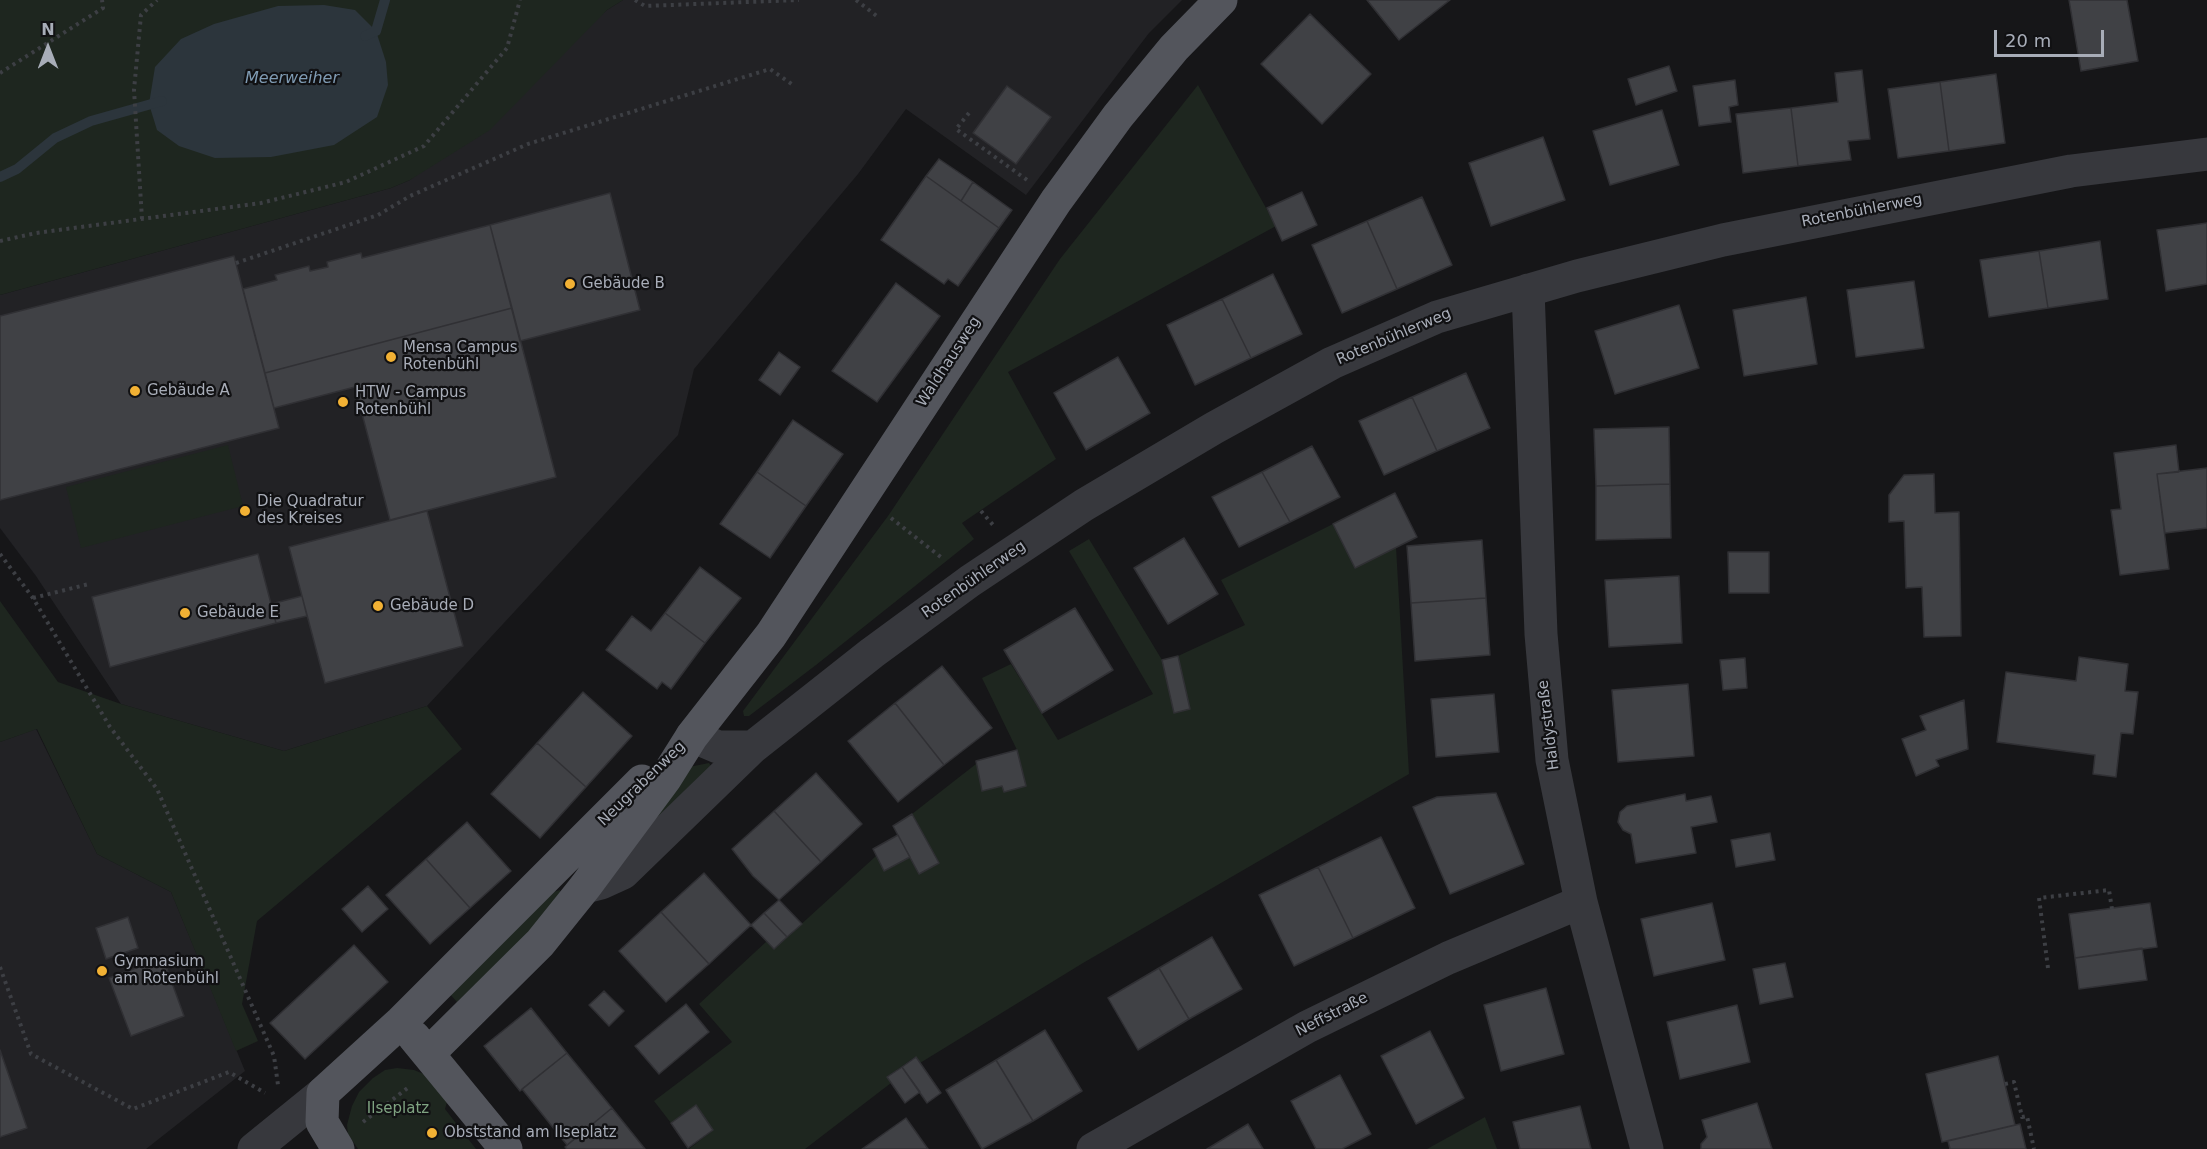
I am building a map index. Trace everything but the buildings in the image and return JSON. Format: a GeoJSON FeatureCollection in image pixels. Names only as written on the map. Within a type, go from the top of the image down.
{"type":"FeatureCollection","features":[{"type":"Feature","properties":{"kind":"main road","name":"Waldhausweg"},"geometry":{"type":"LineString","coordinates":[[692,736],[771,635],[1056,201],[1118,116],[1174,48],[1221,0]]}},
{"type":"Feature","properties":{"kind":"main road","name":"Neugrabenweg"},"geometry":{"type":"LineString","coordinates":[[423,1067],[540,943],[585,887],[665,778],[692,736]]}},
{"type":"Feature","properties":{"kind":"main road","name":"Neugrabenweg"},"geometry":{"type":"LineString","coordinates":[[401,1022],[653,770],[692,736]]}},
{"type":"Feature","properties":{"kind":"main road"},"geometry":{"type":"LineString","coordinates":[[347,1138],[322,1122],[323,1093],[401,1022],[423,1067],[506,1149]]}},
{"type":"Feature","properties":{"kind":"street","name":"Rotenbühlerweg"},"geometry":{"type":"LineString","coordinates":[[585,887],[623,873],[753,747],[872,652],[970,581],[1084,505],[1214,428],[1332,363],[1427,321],[1528,290],[1712,243],[1810,221],[2071,171],[2207,154]]}},
{"type":"Feature","properties":{"kind":"street","name":"Haldystraße"},"geometry":{"type":"LineString","coordinates":[[1528,290],[1545,693],[1552,760],[1581,902],[1647,1149]]}},
{"type":"Feature","properties":{"kind":"street"},"geometry":{"type":"LineString","coordinates":[[692,736],[718,747],[753,747]]}},
{"type":"Feature","properties":{"kind":"street","name":"Neffstraße"},"geometry":{"type":"LineString","coordinates":[[1093,1149],[1307,1027],[1448,958],[1581,902]]}},
{"type":"Feature","properties":{"kind":"street"},"geometry":{"type":"LineString","coordinates":[[254,1149],[323,1093]]}},
{"type":"Feature","properties":{"kind":"path"},"geometry":{"type":"LineString","coordinates":[[0,73],[102,8],[102,0]]}},
{"type":"Feature","properties":{"kind":"path"},"geometry":{"type":"LineString","coordinates":[[142,219],[134,90],[141,15],[157,0]]}},
{"type":"Feature","properties":{"kind":"path"},"geometry":{"type":"LineString","coordinates":[[0,241],[36,233],[261,203],[345,182],[424,146],[507,48],[520,0]]}},
{"type":"Feature","properties":{"kind":"path"},"geometry":{"type":"LineString","coordinates":[[635,0],[645,6],[799,0]]}},
{"type":"Feature","properties":{"kind":"path"},"geometry":{"type":"LineString","coordinates":[[856,0],[878,17]]}},
{"type":"Feature","properties":{"kind":"path"},"geometry":{"type":"LineString","coordinates":[[236,263],[378,215],[410,196],[528,144],[770,69],[793,84]]}},
{"type":"Feature","properties":{"kind":"path"},"geometry":{"type":"LineString","coordinates":[[969,113],[956,129],[1056,201]]}},
{"type":"Feature","properties":{"kind":"path"},"geometry":{"type":"LineString","coordinates":[[981,511],[995,527]]}},
{"type":"Feature","properties":{"kind":"path"},"geometry":{"type":"LineString","coordinates":[[888,516],[908,531]]}},
{"type":"Feature","properties":{"kind":"path"},"geometry":{"type":"LineString","coordinates":[[0,554],[33,598],[110,727],[157,789],[274,1056],[278,1071]]}},
{"type":"Feature","properties":{"kind":"path"},"geometry":{"type":"LineString","coordinates":[[33,598],[89,584]]}},
{"type":"Feature","properties":{"kind":"path"},"geometry":{"type":"LineString","coordinates":[[2048,968],[2039,898],[2109,890],[2112,909]]}},
{"type":"Feature","properties":{"kind":"path"},"geometry":{"type":"LineString","coordinates":[[0,967],[31,1054],[133,1109],[230,1072],[269,1095]]}},
{"type":"Feature","properties":{"kind":"path"},"geometry":{"type":"LineString","coordinates":[[347,1138],[423,1067]]}},
{"type":"Feature","properties":{"kind":"path"},"geometry":{"type":"LineString","coordinates":[[2005,1084],[2014,1082],[2022,1117],[2027,1116],[2034,1149]]}},
{"type":"Feature","properties":{"kind":"shaded area","name":"HTW - Campus Rotenbühl"},"geometry":{"type":"Polygon","coordinates":[[[623,0],[1182,0],[1149,33],[1026,195],[906,109],[858,174],[694,369],[678,435],[427,706],[284,751],[121,704],[36,576],[0,528],[0,295],[391,188],[410,180],[607,10],[623,0]]]}},
{"type":"Feature","properties":{"kind":"shaded area","name":"Gymnasium am Rotenbühl"},"geometry":{"type":"Polygon","coordinates":[[[36,729],[97,854],[171,892],[245,1071],[146,1149],[0,1149],[0,742],[36,729]]]}},
{"type":"Feature","properties":{"kind":"green space"},"geometry":{"type":"Polygon","coordinates":[[[0,0],[623,0],[607,10],[490,130],[410,180],[391,188],[0,295],[0,0]]]}},
{"type":"Feature","properties":{"kind":"green space"},"geometry":{"type":"Polygon","coordinates":[[[1198,85],[1276,226],[1008,372],[1056,459],[962,523],[974,539],[816,665],[749,716],[744,716],[743,711],[888,516],[1060,259],[1198,85]]]}},
{"type":"Feature","properties":{"kind":"green space"},"geometry":{"type":"Polygon","coordinates":[[[228,445],[243,506],[81,548],[66,487],[228,445]]]}},
{"type":"Feature","properties":{"kind":"green space"},"geometry":{"type":"Polygon","coordinates":[[[1333,524],[1355,567],[1396,547],[1409,774],[1083,963],[920,1063],[915,1057],[887,1077],[891,1083],[805,1149],[689,1149],[713,1130],[696,1105],[671,1123],[654,1101],[732,1042],[699,1004],[767,941],[774,949],[876,856],[885,871],[910,857],[919,874],[939,863],[912,814],[976,764],[983,791],[1002,786],[1004,792],[1026,786],[1017,750],[982,678],[1011,664],[1058,740],[1153,694],[1069,551],[1089,539],[1162,660],[1174,713],[1190,709],[1178,656],[1245,625],[1221,580],[1333,524]]]}},
{"type":"Feature","properties":{"kind":"green space"},"geometry":{"type":"Polygon","coordinates":[[[0,601],[58,682],[121,704],[284,751],[427,706],[462,749],[257,921],[242,1004],[258,1041],[236,1051],[171,892],[97,854],[37,729],[0,742],[0,601]]]}},
{"type":"Feature","properties":{"kind":"green space"},"geometry":{"type":"Polygon","coordinates":[[[709,763],[713,769],[627,854],[689,767],[709,763]]]}},
{"type":"Feature","properties":{"kind":"green space"},"geometry":{"type":"Polygon","coordinates":[[[560,890],[560,898],[521,940],[457,1002],[448,992],[553,892],[560,890]]]}},
{"type":"Feature","properties":{"kind":"green space","name":"Ilseplatz"},"geometry":{"type":"Polygon","coordinates":[[[397,1068],[414,1070],[426,1075],[448,1098],[445,1109],[476,1149],[358,1149],[348,1134],[347,1125],[352,1106],[359,1092],[373,1078],[385,1070],[397,1068]]]}},
{"type":"Feature","properties":{"kind":"green space"},"geometry":{"type":"Polygon","coordinates":[[[1485,1117],[1497,1149],[1427,1149],[1485,1117]]]}},
{"type":"Feature","properties":{"kind":"water","name":"Meerweiher"},"geometry":{"type":"Polygon","coordinates":[[[324,5],[355,10],[376,31],[386,62],[388,85],[377,117],[334,145],[271,157],[215,158],[179,146],[157,130],[149,104],[155,67],[181,39],[214,24],[278,6],[324,5]]]}},
{"type":"Feature","properties":{"kind":"waterway"},"geometry":{"type":"LineString","coordinates":[[365,36],[376,31],[385,0]]}},
{"type":"Feature","properties":{"kind":"waterway"},"geometry":{"type":"LineString","coordinates":[[0,177],[17,169],[55,138],[91,121],[162,101]]}},
{"type":"Feature","properties":{"kind":"place","name":"Gebäude B"},"geometry":{"type":"Point","coordinates":[570,284]}},
{"type":"Feature","properties":{"kind":"place","name":"Mensa Campus Rotenbühl"},"geometry":{"type":"Point","coordinates":[391,357]}},
{"type":"Feature","properties":{"kind":"place","name":"Gebäude A"},"geometry":{"type":"Point","coordinates":[135,391]}},
{"type":"Feature","properties":{"kind":"place","name":"HTW - Campus Rotenbühl"},"geometry":{"type":"Point","coordinates":[343,402]}},
{"type":"Feature","properties":{"kind":"place","name":"Die Quadratur des Kreises"},"geometry":{"type":"Point","coordinates":[245,511]}},
{"type":"Feature","properties":{"kind":"place","name":"Gebäude D"},"geometry":{"type":"Point","coordinates":[378,606]}},
{"type":"Feature","properties":{"kind":"place","name":"Gebäude E"},"geometry":{"type":"Point","coordinates":[185,613]}},
{"type":"Feature","properties":{"kind":"place","name":"Gymnasium am Rotenbühl"},"geometry":{"type":"Point","coordinates":[102,971]}},
{"type":"Feature","properties":{"kind":"place","name":"Obststand am Ilseplatz"},"geometry":{"type":"Point","coordinates":[432,1133]}}]}
